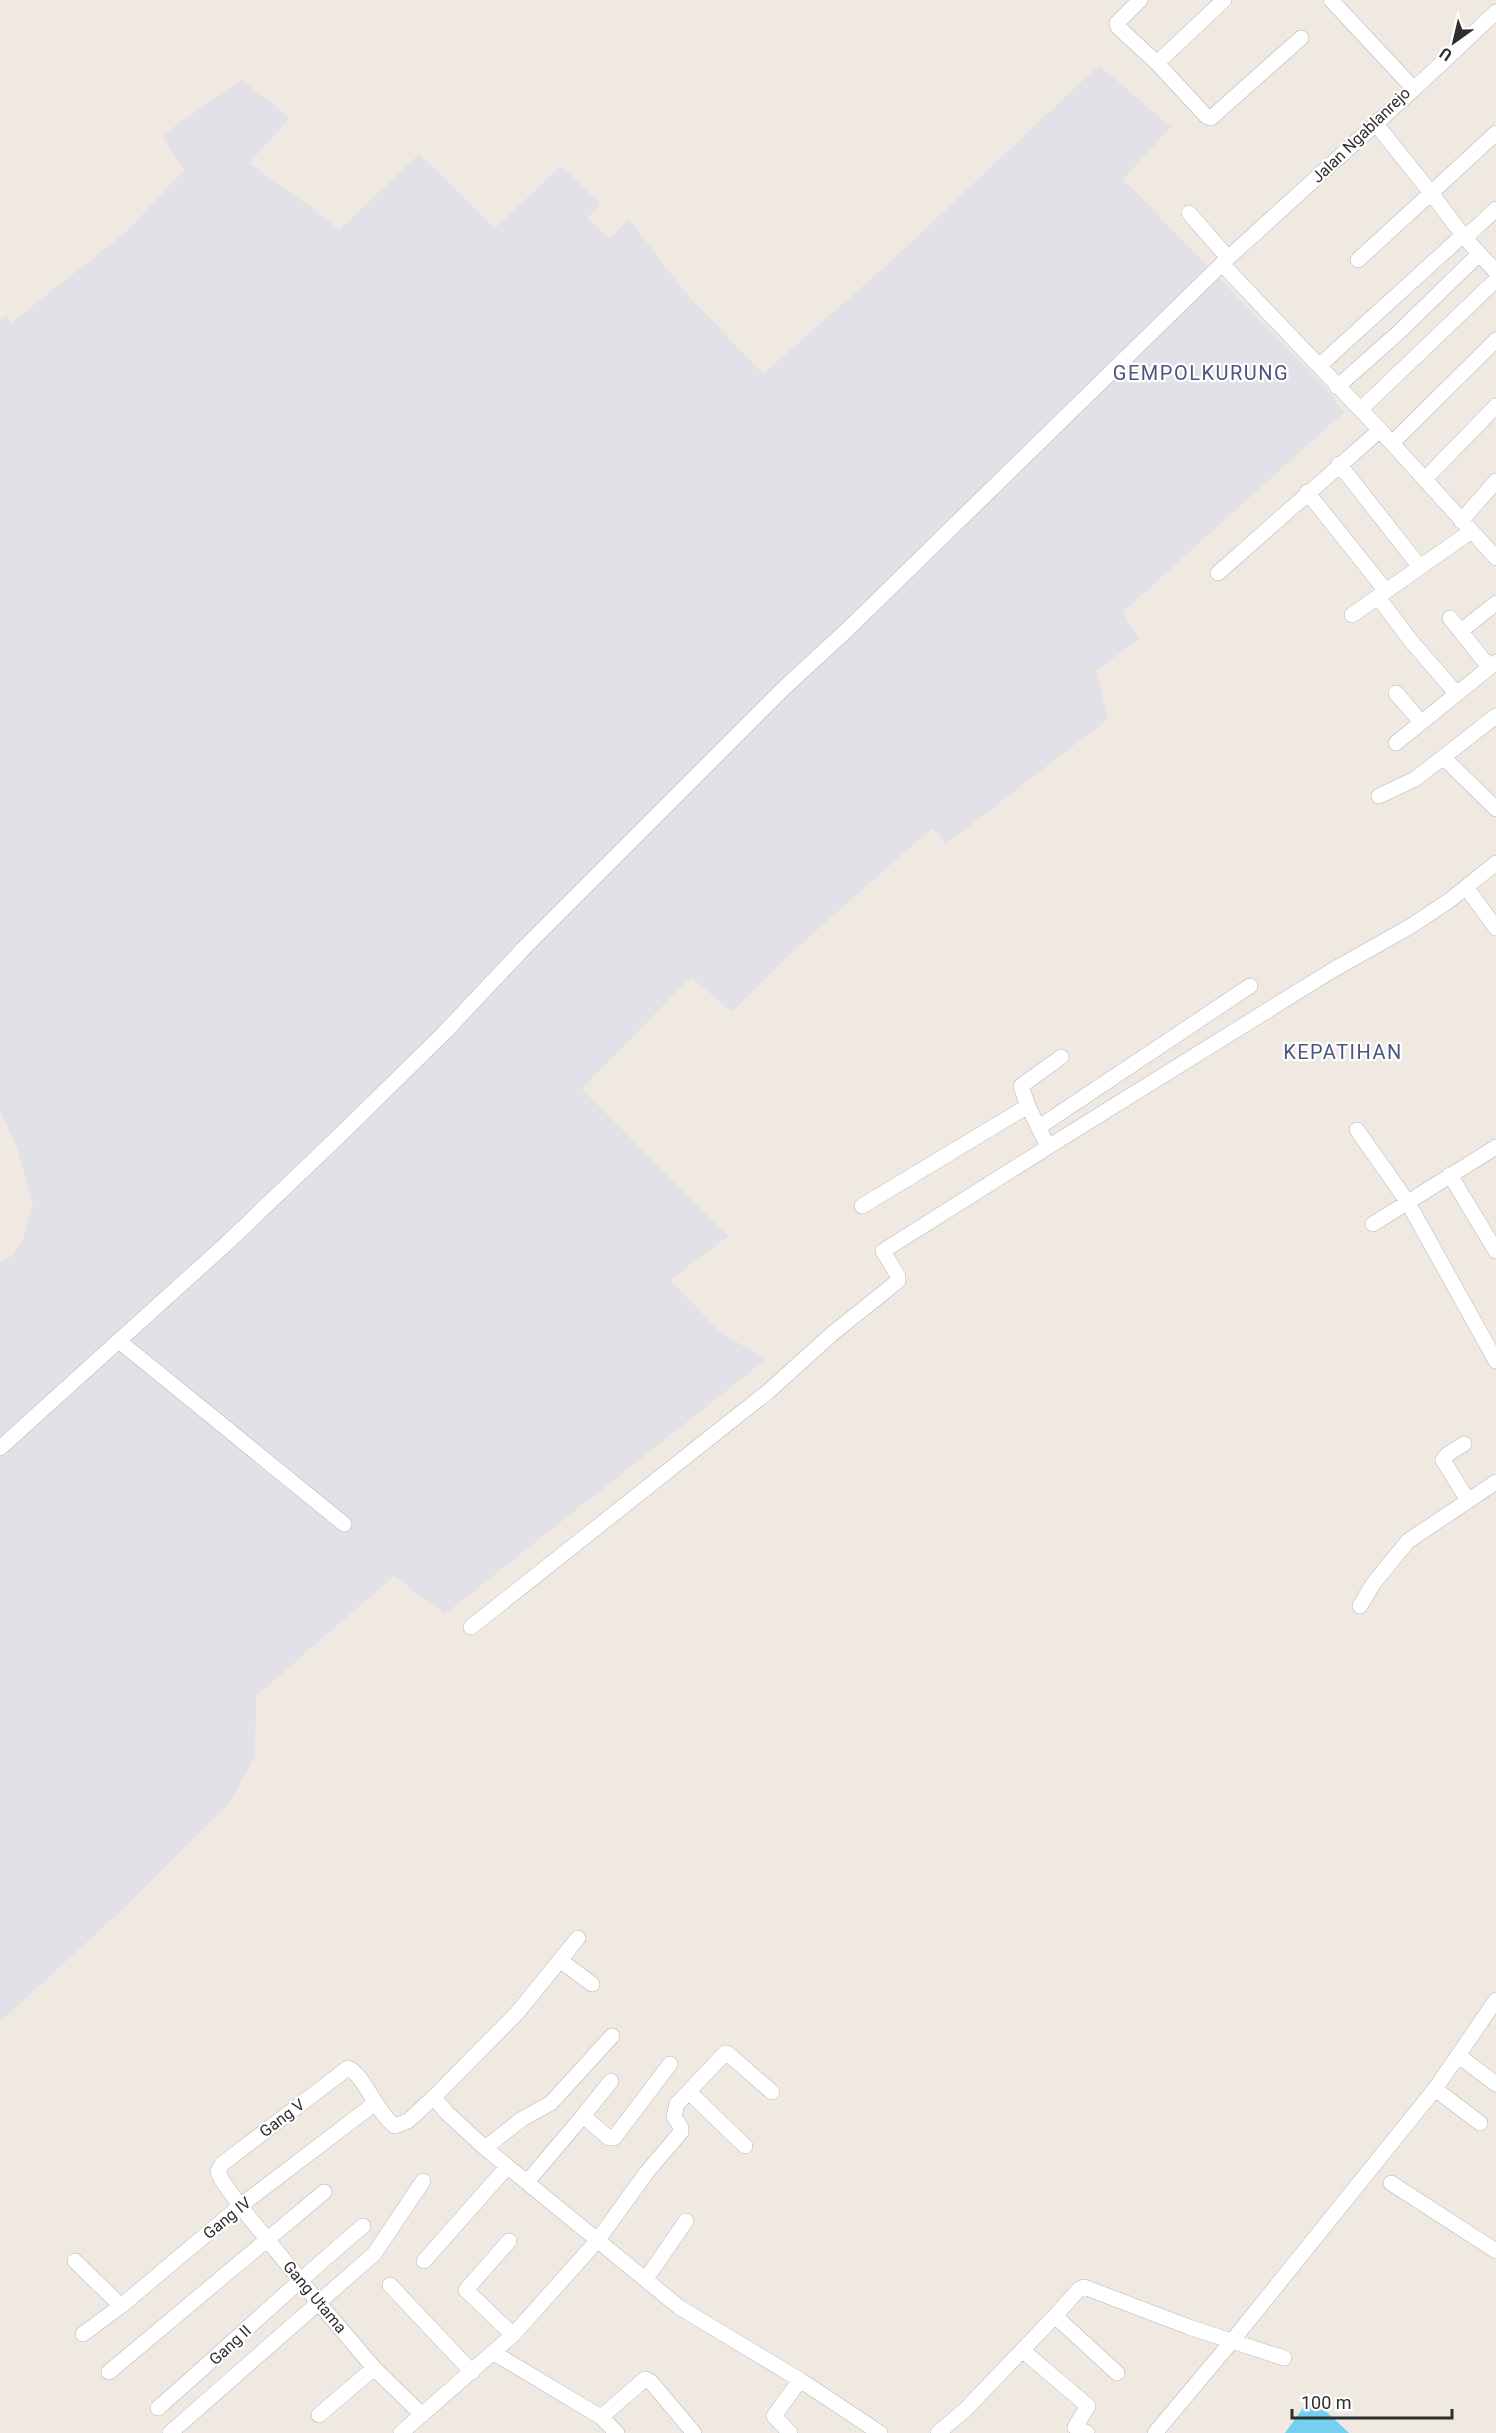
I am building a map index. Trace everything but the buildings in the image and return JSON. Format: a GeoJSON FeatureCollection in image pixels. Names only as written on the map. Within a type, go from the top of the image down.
{"type":"FeatureCollection","features":[{"type":"Feature","properties":{"kind":"street"},"geometry":{"type":"LineString","coordinates":[[1140,0],[1117,23],[1118,27],[1157,63],[1206,116],[1211,118],[1301,38]]}},
{"type":"Feature","properties":{"kind":"street"},"geometry":{"type":"LineString","coordinates":[[1157,63],[1224,0]]}},
{"type":"Feature","properties":{"kind":"street","name":"Jalan Ngablanrejo"},"geometry":{"type":"LineString","coordinates":[[0,1448],[227,1243],[371,1104],[784,688],[856,621],[1226,261],[1414,89],[1331,0]]}},
{"type":"Feature","properties":{"kind":"street"},"geometry":{"type":"LineString","coordinates":[[1414,89],[1496,12]]}},
{"type":"Feature","properties":{"kind":"street"},"geometry":{"type":"LineString","coordinates":[[1376,124],[1464,236],[1496,272]]}},
{"type":"Feature","properties":{"kind":"street"},"geometry":{"type":"LineString","coordinates":[[1358,260],[1496,134]]}},
{"type":"Feature","properties":{"kind":"street"},"geometry":{"type":"LineString","coordinates":[[1320,365],[1496,209]]}},
{"type":"Feature","properties":{"kind":"street"},"geometry":{"type":"LineString","coordinates":[[1189,213],[1226,261],[1337,387],[1392,442],[1496,558]]}},
{"type":"Feature","properties":{"kind":"street"},"geometry":{"type":"LineString","coordinates":[[1337,387],[1398,333],[1479,254]]}},
{"type":"Feature","properties":{"kind":"street"},"geometry":{"type":"LineString","coordinates":[[1361,409],[1496,280]]}},
{"type":"Feature","properties":{"kind":"street"},"geometry":{"type":"LineString","coordinates":[[1392,442],[1496,340]]}},
{"type":"Feature","properties":{"kind":"street"},"geometry":{"type":"LineString","coordinates":[[1425,479],[1496,406]]}},
{"type":"Feature","properties":{"kind":"street"},"geometry":{"type":"LineString","coordinates":[[1218,573],[1307,492],[1380,430]]}},
{"type":"Feature","properties":{"kind":"street"},"geometry":{"type":"LineString","coordinates":[[1339,464],[1420,567]]}},
{"type":"Feature","properties":{"kind":"street"},"geometry":{"type":"LineString","coordinates":[[1353,615],[1420,567],[1466,526],[1496,481]]}},
{"type":"Feature","properties":{"kind":"street"},"geometry":{"type":"LineString","coordinates":[[1307,492],[1382,594],[1411,641],[1456,693]]}},
{"type":"Feature","properties":{"kind":"street"},"geometry":{"type":"LineString","coordinates":[[1461,631],[1496,603]]}},
{"type":"Feature","properties":{"kind":"street"},"geometry":{"type":"LineString","coordinates":[[1396,743],[1493,664],[1450,618]]}},
{"type":"Feature","properties":{"kind":"street"},"geometry":{"type":"LineString","coordinates":[[1396,693],[1421,722]]}},
{"type":"Feature","properties":{"kind":"street"},"geometry":{"type":"LineString","coordinates":[[1379,796],[1415,779],[1496,716]]}},
{"type":"Feature","properties":{"kind":"street"},"geometry":{"type":"LineString","coordinates":[[1443,757],[1496,809]]}},
{"type":"Feature","properties":{"kind":"street"},"geometry":{"type":"LineString","coordinates":[[471,1627],[770,1390],[833,1333],[898,1281],[898,1276],[883,1251],[1216,1041],[1331,971],[1411,926],[1496,863]]}},
{"type":"Feature","properties":{"kind":"street"},"geometry":{"type":"LineString","coordinates":[[1466,887],[1496,928]]}},
{"type":"Feature","properties":{"kind":"street"},"geometry":{"type":"LineString","coordinates":[[1039,1127],[1250,986]]}},
{"type":"Feature","properties":{"kind":"street"},"geometry":{"type":"LineString","coordinates":[[1203,1019],[1216,1041]]}},
{"type":"Feature","properties":{"kind":"street"},"geometry":{"type":"LineString","coordinates":[[1048,1147],[1028,1106],[1022,1086],[1061,1058]]}},
{"type":"Feature","properties":{"kind":"street"},"geometry":{"type":"LineString","coordinates":[[862,1206],[1028,1106]]}},
{"type":"Feature","properties":{"kind":"street"},"geometry":{"type":"LineString","coordinates":[[1357,1130],[1407,1201],[1496,1361]]}},
{"type":"Feature","properties":{"kind":"street"},"geometry":{"type":"LineString","coordinates":[[1373,1224],[1496,1147]]}},
{"type":"Feature","properties":{"kind":"street"},"geometry":{"type":"LineString","coordinates":[[1450,1175],[1496,1251]]}},
{"type":"Feature","properties":{"kind":"street"},"geometry":{"type":"LineString","coordinates":[[119,1341],[344,1524]]}},
{"type":"Feature","properties":{"kind":"street"},"geometry":{"type":"LineString","coordinates":[[1464,1444],[1443,1460],[1467,1500]]}},
{"type":"Feature","properties":{"kind":"street"},"geometry":{"type":"LineString","coordinates":[[1360,1606],[1373,1584],[1404,1545],[1496,1482]]}},
{"type":"Feature","properties":{"kind":"street"},"geometry":{"type":"LineString","coordinates":[[374,2104],[392,2124],[398,2126],[408,2121],[517,2013],[578,1938]]}},
{"type":"Feature","properties":{"kind":"street"},"geometry":{"type":"LineString","coordinates":[[561,1961],[592,1984]]}},
{"type":"Feature","properties":{"kind":"street"},"geometry":{"type":"LineString","coordinates":[[1155,2433],[1435,2089],[1496,2000]]}},
{"type":"Feature","properties":{"kind":"street"},"geometry":{"type":"LineString","coordinates":[[485,2148],[514,2124],[551,2103],[612,2036]]}},
{"type":"Feature","properties":{"kind":"street"},"geometry":{"type":"LineString","coordinates":[[401,2433],[513,2335],[597,2241],[647,2172],[681,2132],[674,2116],[677,2104],[726,2052],[772,2092]]}},
{"type":"Feature","properties":{"kind":"street"},"geometry":{"type":"LineString","coordinates":[[1459,2056],[1496,2084]]}},
{"type":"Feature","properties":{"kind":"street"},"geometry":{"type":"LineString","coordinates":[[583,2116],[609,2138],[614,2138],[670,2064]]}},
{"type":"Feature","properties":{"kind":"street","name":"Gang V"},"geometry":{"type":"LineString","coordinates":[[218,2171],[222,2164],[348,2068],[356,2072],[374,2104]]}},
{"type":"Feature","properties":{"kind":"street"},"geometry":{"type":"LineString","coordinates":[[527,2182],[611,2081]]}},
{"type":"Feature","properties":{"kind":"street"},"geometry":{"type":"LineString","coordinates":[[1435,2089],[1480,2123]]}},
{"type":"Feature","properties":{"kind":"street"},"geometry":{"type":"LineString","coordinates":[[689,2092],[746,2146]]}},
{"type":"Feature","properties":{"kind":"street"},"geometry":{"type":"LineString","coordinates":[[434,2097],[446,2112],[507,2167],[679,2307],[800,2380],[880,2433]]}},
{"type":"Feature","properties":{"kind":"street","name":"Gang IV"},"geometry":{"type":"LineString","coordinates":[[83,2334],[121,2306],[240,2206],[374,2104]]}},
{"type":"Feature","properties":{"kind":"street"},"geometry":{"type":"LineString","coordinates":[[424,2261],[507,2167]]}},
{"type":"Feature","properties":{"kind":"street","name":"Gang Utama"},"geometry":{"type":"LineString","coordinates":[[218,2171],[240,2206],[318,2302],[374,2368],[422,2415]]}},
{"type":"Feature","properties":{"kind":"street"},"geometry":{"type":"LineString","coordinates":[[170,2433],[374,2254],[423,2181]]}},
{"type":"Feature","properties":{"kind":"street"},"geometry":{"type":"LineString","coordinates":[[1390,2183],[1496,2251]]}},
{"type":"Feature","properties":{"kind":"street"},"geometry":{"type":"LineString","coordinates":[[108,2372],[324,2192]]}},
{"type":"Feature","properties":{"kind":"street"},"geometry":{"type":"LineString","coordinates":[[646,2279],[686,2221]]}},
{"type":"Feature","properties":{"kind":"street","name":"Gang II"},"geometry":{"type":"LineString","coordinates":[[158,2408],[236,2340],[300,2279],[363,2226]]}},
{"type":"Feature","properties":{"kind":"street"},"geometry":{"type":"LineString","coordinates":[[509,2241],[466,2290],[513,2335]]}},
{"type":"Feature","properties":{"kind":"street"},"geometry":{"type":"LineString","coordinates":[[75,2260],[121,2306]]}},
{"type":"Feature","properties":{"kind":"street"},"geometry":{"type":"LineString","coordinates":[[390,2285],[472,2372]]}},
{"type":"Feature","properties":{"kind":"street"},"geometry":{"type":"LineString","coordinates":[[938,2433],[965,2410],[1079,2289],[1084,2288],[1114,2300],[1235,2336],[1284,2358]]}},
{"type":"Feature","properties":{"kind":"street"},"geometry":{"type":"LineString","coordinates":[[1055,2316],[1118,2373]]}},
{"type":"Feature","properties":{"kind":"street"},"geometry":{"type":"LineString","coordinates":[[1022,2350],[1088,2406],[1075,2427],[1087,2433]]}},
{"type":"Feature","properties":{"kind":"street"},"geometry":{"type":"LineString","coordinates":[[494,2353],[601,2417],[617,2433]]}},
{"type":"Feature","properties":{"kind":"street"},"geometry":{"type":"LineString","coordinates":[[319,2415],[374,2368]]}},
{"type":"Feature","properties":{"kind":"street"},"geometry":{"type":"LineString","coordinates":[[601,2417],[645,2379],[651,2382],[694,2433]]}},
{"type":"Feature","properties":{"kind":"street"},"geometry":{"type":"LineString","coordinates":[[790,2433],[774,2416],[800,2380]]}},
{"type":"Feature","properties":{"kind":"shaded area"},"geometry":{"type":"Polygon","coordinates":[[[1099,65],[1171,127],[1123,179],[1324,386],[1344,412],[1123,612],[1139,640],[1096,670],[1108,719],[946,844],[932,828],[799,946],[732,1012],[691,977],[582,1089],[728,1236],[670,1280],[718,1330],[765,1360],[445,1614],[394,1576],[256,1696],[255,1756],[229,1804],[124,1908],[0,2022],[0,1261],[12,1256],[22,1242],[33,1205],[17,1148],[0,1110],[0,320],[6,315],[11,323],[125,233],[184,170],[162,135],[242,80],[290,118],[249,163],[339,230],[419,154],[495,228],[561,166],[600,203],[587,219],[610,238],[629,219],[684,291],[763,374],[888,264],[1099,65]]]}},
{"type":"Feature","properties":{"kind":"water"},"geometry":{"type":"Polygon","coordinates":[[[1311,2397],[1349,2433],[1285,2433],[1311,2397]]]}},
{"type":"Feature","properties":{"kind":"district","name":"GEMPOLKURUNG"},"geometry":{"type":"Point","coordinates":[1201,373]}},
{"type":"Feature","properties":{"kind":"district","name":"KEPATIHAN"},"geometry":{"type":"Point","coordinates":[1343,1052]}}]}
